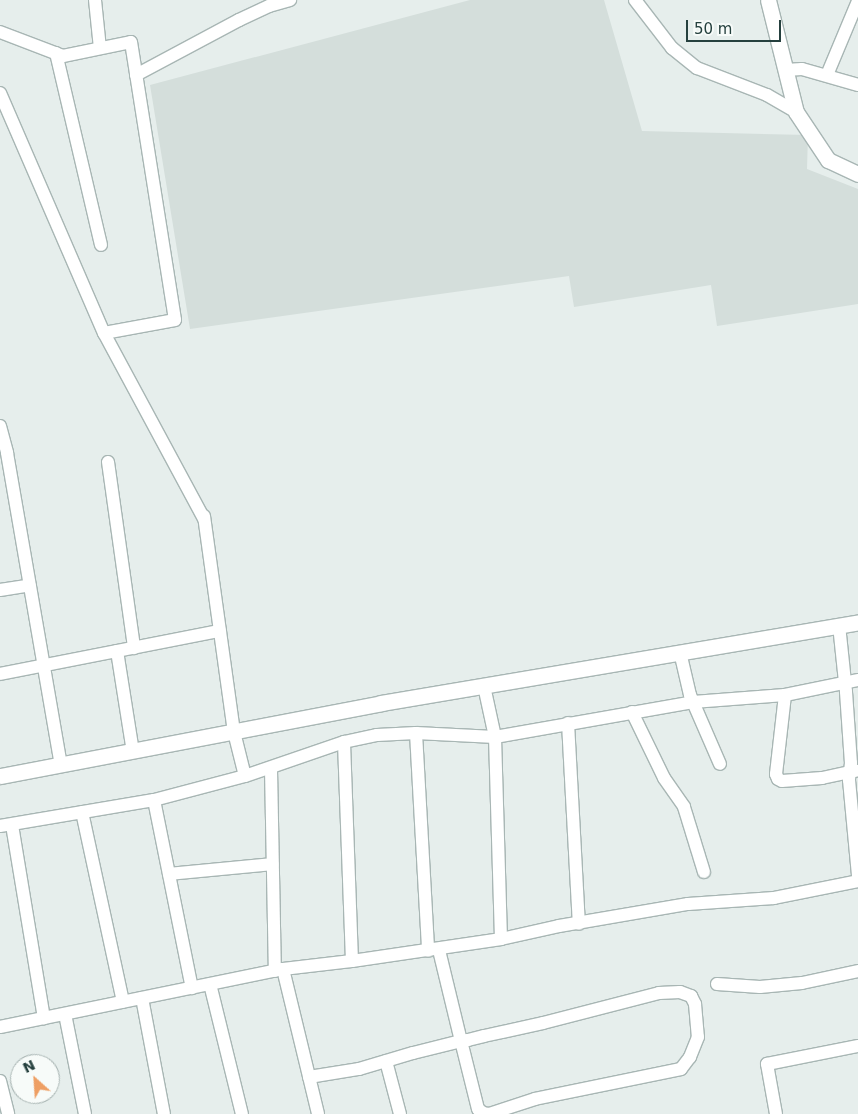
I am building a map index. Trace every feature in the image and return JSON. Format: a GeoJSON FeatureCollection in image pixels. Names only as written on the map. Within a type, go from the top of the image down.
{"type":"FeatureCollection","features":[{"type":"Feature","properties":{"kind":"street"},"geometry":{"type":"LineString","coordinates":[[95,0],[100,48]]}},
{"type":"Feature","properties":{"kind":"street"},"geometry":{"type":"LineString","coordinates":[[136,75],[240,20],[269,6],[290,0]]}},
{"type":"Feature","properties":{"kind":"street"},"geometry":{"type":"LineString","coordinates":[[635,0],[672,48],[697,68],[766,95],[796,112]]}},
{"type":"Feature","properties":{"kind":"street"},"geometry":{"type":"LineString","coordinates":[[768,0],[796,112],[828,160],[858,174]]}},
{"type":"Feature","properties":{"kind":"street"},"geometry":{"type":"LineString","coordinates":[[827,75],[858,1]]}},
{"type":"Feature","properties":{"kind":"street"},"geometry":{"type":"LineString","coordinates":[[0,32],[63,56],[131,42],[175,320],[104,333]]}},
{"type":"Feature","properties":{"kind":"street"},"geometry":{"type":"LineString","coordinates":[[56,53],[101,245]]}},
{"type":"Feature","properties":{"kind":"street"},"geometry":{"type":"LineString","coordinates":[[785,70],[802,69],[858,85]]}},
{"type":"Feature","properties":{"kind":"street"},"geometry":{"type":"LineString","coordinates":[[0,93],[104,333],[204,517],[234,732],[245,776]]}},
{"type":"Feature","properties":{"kind":"street"},"geometry":{"type":"LineString","coordinates":[[0,426],[7,452],[61,765]]}},
{"type":"Feature","properties":{"kind":"street"},"geometry":{"type":"LineString","coordinates":[[108,462],[134,648]]}},
{"type":"Feature","properties":{"kind":"street"},"geometry":{"type":"LineString","coordinates":[[0,590],[30,585]]}},
{"type":"Feature","properties":{"kind":"street"},"geometry":{"type":"LineString","coordinates":[[0,776],[133,752],[381,702],[858,622]]}},
{"type":"Feature","properties":{"kind":"street"},"geometry":{"type":"LineString","coordinates":[[839,625],[851,763],[854,771]]}},
{"type":"Feature","properties":{"kind":"street"},"geometry":{"type":"LineString","coordinates":[[0,674],[220,631]]}},
{"type":"Feature","properties":{"kind":"street"},"geometry":{"type":"LineString","coordinates":[[117,651],[133,752]]}},
{"type":"Feature","properties":{"kind":"street"},"geometry":{"type":"LineString","coordinates":[[680,652],[693,702],[720,764]]}},
{"type":"Feature","properties":{"kind":"street"},"geometry":{"type":"LineString","coordinates":[[44,1018],[6,826],[154,800],[270,769],[344,742],[377,735],[416,732],[495,737],[693,702],[785,695],[858,680]]}},
{"type":"Feature","properties":{"kind":"street"},"geometry":{"type":"LineString","coordinates":[[484,686],[495,737],[501,940]]}},
{"type":"Feature","properties":{"kind":"street"},"geometry":{"type":"LineString","coordinates":[[785,695],[776,774],[778,779],[782,782],[822,778],[854,771]]}},
{"type":"Feature","properties":{"kind":"street"},"geometry":{"type":"LineString","coordinates":[[632,712],[664,778],[684,807],[704,872]]}},
{"type":"Feature","properties":{"kind":"street"},"geometry":{"type":"LineString","coordinates":[[568,723],[579,924]]}},
{"type":"Feature","properties":{"kind":"street"},"geometry":{"type":"LineString","coordinates":[[309,1077],[359,1069],[461,1042],[659,993],[680,992],[691,996],[695,1004],[698,1037],[690,1057],[680,1069],[535,1099],[489,1114],[478,1109],[461,1042],[434,951],[416,732]]}},
{"type":"Feature","properties":{"kind":"street"},"geometry":{"type":"LineString","coordinates":[[344,742],[352,961]]}},
{"type":"Feature","properties":{"kind":"street"},"geometry":{"type":"LineString","coordinates":[[270,769],[279,970],[318,1114]]}},
{"type":"Feature","properties":{"kind":"street"},"geometry":{"type":"LineString","coordinates":[[854,771],[848,780],[858,876]]}},
{"type":"Feature","properties":{"kind":"street"},"geometry":{"type":"LineString","coordinates":[[154,800],[192,988]]}},
{"type":"Feature","properties":{"kind":"street"},"geometry":{"type":"LineString","coordinates":[[82,812],[123,1002]]}},
{"type":"Feature","properties":{"kind":"street"},"geometry":{"type":"LineString","coordinates":[[169,874],[273,864]]}},
{"type":"Feature","properties":{"kind":"street"},"geometry":{"type":"LineString","coordinates":[[0,1027],[279,970],[434,951],[501,940],[559,926],[688,904],[774,898],[858,882]]}},
{"type":"Feature","properties":{"kind":"street"},"geometry":{"type":"LineString","coordinates":[[717,984],[760,987],[802,983],[858,971]]}},
{"type":"Feature","properties":{"kind":"street"},"geometry":{"type":"LineString","coordinates":[[210,984],[242,1114]]}},
{"type":"Feature","properties":{"kind":"street"},"geometry":{"type":"LineString","coordinates":[[142,998],[164,1114]]}},
{"type":"Feature","properties":{"kind":"street"},"geometry":{"type":"LineString","coordinates":[[64,1014],[85,1114]]}},
{"type":"Feature","properties":{"kind":"street"},"geometry":{"type":"LineString","coordinates":[[776,1114],[767,1064],[858,1046]]}},
{"type":"Feature","properties":{"kind":"street"},"geometry":{"type":"LineString","coordinates":[[386,1061],[400,1114]]}},
{"type":"Feature","properties":{"kind":"street"},"geometry":{"type":"LineString","coordinates":[[0,1081],[8,1114]]}},
{"type":"Feature","properties":{"kind":"shaded area"},"geometry":{"type":"Polygon","coordinates":[[[470,0],[604,0],[642,131],[808,135],[807,169],[858,189],[858,304],[717,326],[711,285],[574,307],[569,276],[190,329],[150,85],[470,0]]]}}]}
